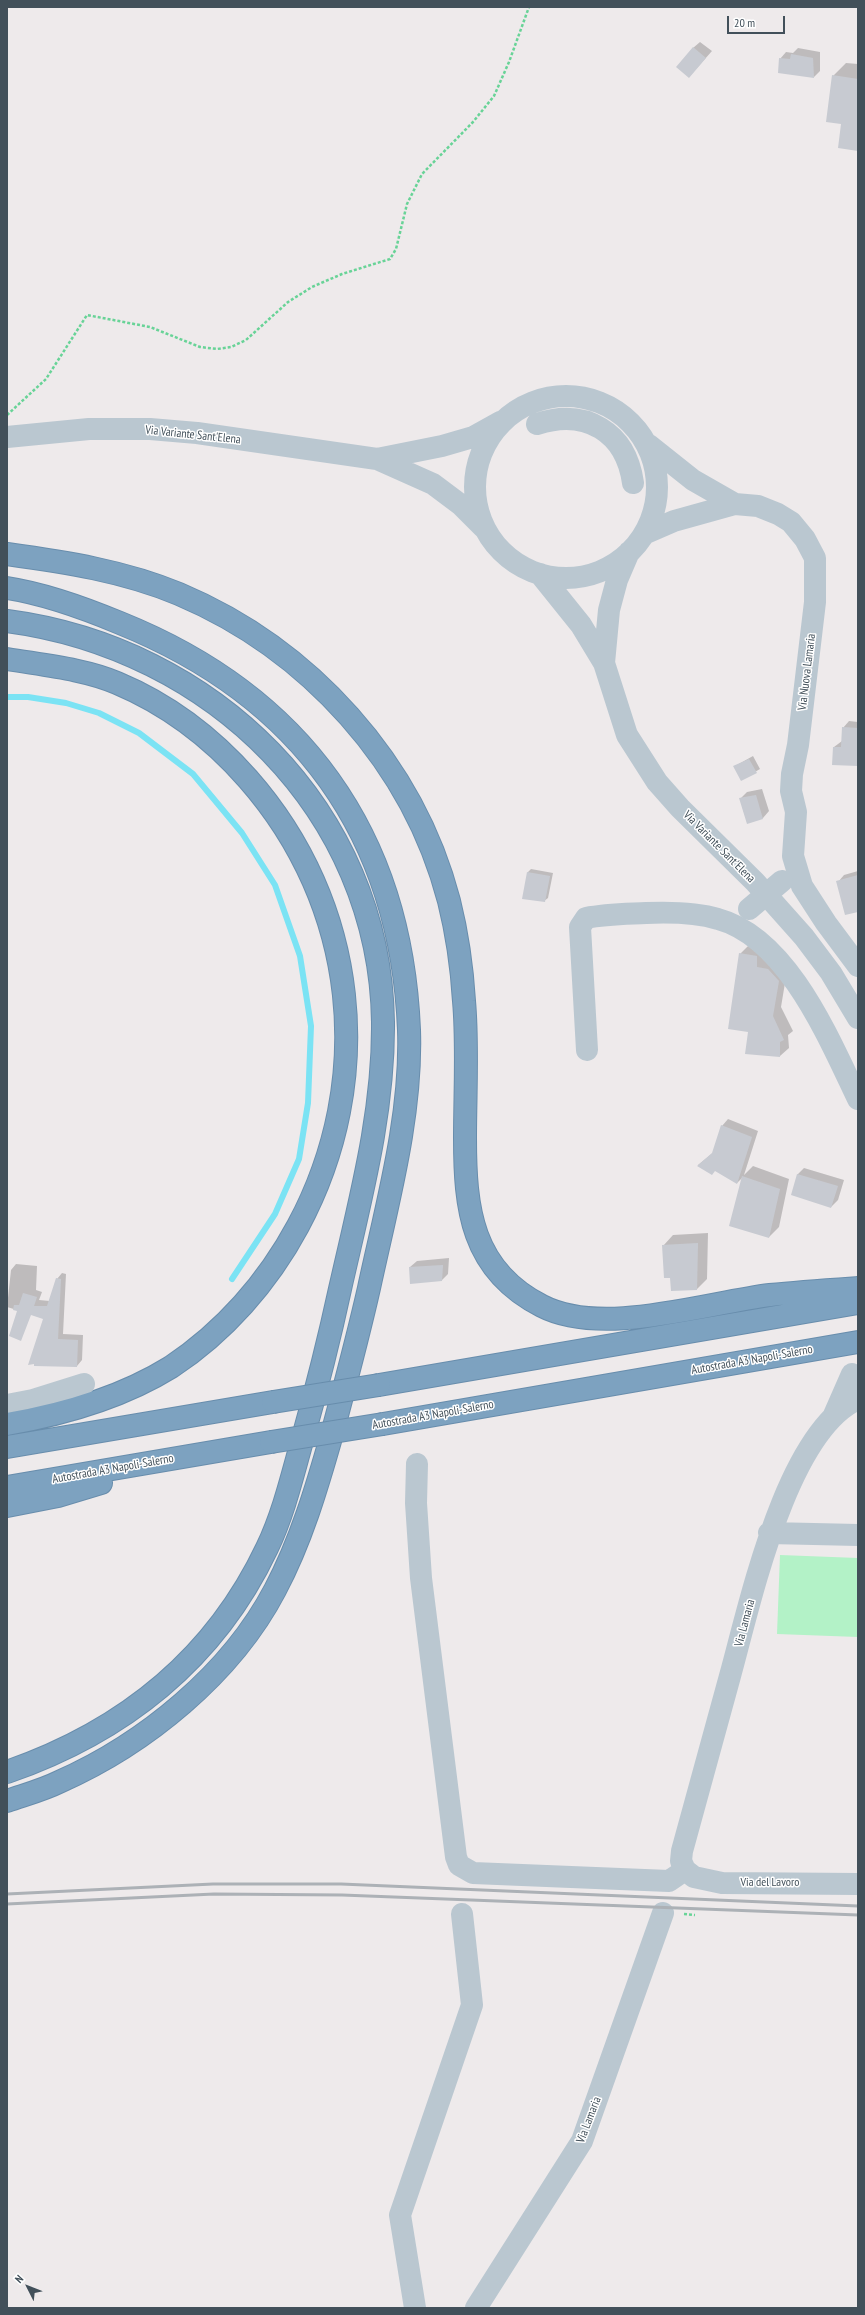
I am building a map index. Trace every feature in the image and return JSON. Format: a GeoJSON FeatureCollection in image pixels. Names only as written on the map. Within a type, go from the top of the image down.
{"type":"FeatureCollection","features":[{"type":"Feature","properties":{"kind":"highway"},"geometry":{"type":"LineString","coordinates":[[7,554],[98,569],[143,582],[179,594],[243,627],[280,652],[314,681],[351,718],[382,756],[411,804],[432,853],[448,900],[458,947],[465,1004],[465,1184],[469,1215],[478,1242],[496,1269],[515,1288],[542,1306],[569,1316],[605,1319],[649,1315],[769,1295],[858,1288]]}},
{"type":"Feature","properties":{"kind":"highway"},"geometry":{"type":"LineString","coordinates":[[7,588],[50,598],[87,610],[163,642],[194,658],[234,684],[292,734],[317,762],[340,795],[359,828],[379,872],[391,906],[400,949],[406,988],[409,1033],[408,1078],[392,1182],[354,1354],[310,1503],[293,1552],[273,1593],[245,1637],[207,1680],[163,1720],[108,1757],[58,1783],[7,1801]]}},
{"type":"Feature","properties":{"kind":"highway"},"geometry":{"type":"LineString","coordinates":[[7,620],[37,624],[93,640],[136,658],[179,680],[217,703],[249,729],[280,759],[304,789],[327,824],[350,868],[367,921],[378,971],[383,1018],[378,1107],[371,1152],[324,1362],[294,1472],[268,1546],[249,1583],[230,1612],[188,1661],[156,1692],[95,1734],[50,1756],[7,1772]]}},
{"type":"Feature","properties":{"kind":"highway"},"geometry":{"type":"LineString","coordinates":[[7,659],[62,668],[115,682],[162,705],[198,732],[231,760],[261,794],[286,828],[307,866],[325,906],[336,947],[342,978],[346,1026],[345,1067],[333,1141],[321,1177],[285,1251],[260,1285],[207,1339],[173,1365],[143,1383],[106,1399],[49,1417],[7,1424]]}},
{"type":"Feature","properties":{"kind":"highway"},"geometry":{"type":"LineString","coordinates":[[7,1447],[858,1303]]}},
{"type":"Feature","properties":{"kind":"highway","name":"Autostrada A3 Napoli-Salerno"},"geometry":{"type":"LineString","coordinates":[[7,1487],[858,1342]]}},
{"type":"Feature","properties":{"kind":"highway"},"geometry":{"type":"LineString","coordinates":[[7,1506],[58,1496],[192,1456]]}},
{"type":"Feature","properties":{"kind":"street"},"geometry":{"type":"LineString","coordinates":[[572,395],[595,400],[616,410],[634,425],[647,444],[656,466],[658,489],[654,512],[644,534],[629,552],[610,566],[588,575],[564,578],[540,574],[518,564],[500,549],[486,529],[478,506],[475,482],[480,459],[490,437],[506,419],[526,405],[548,397],[572,395]]}},
{"type":"Feature","properties":{"kind":"street"},"geometry":{"type":"LineString","coordinates":[[537,424],[566,418],[588,422],[607,432],[626,455],[633,483]]}},
{"type":"Feature","properties":{"kind":"street","name":"Via Variante Sant'Elena"},"geometry":{"type":"LineString","coordinates":[[378,459],[442,446],[473,437],[506,419]]}},
{"type":"Feature","properties":{"kind":"street","name":"Via Variante Sant'Elena"},"geometry":{"type":"LineString","coordinates":[[7,438],[89,429],[150,429],[197,433],[378,459],[433,484],[461,505],[486,529]]}},
{"type":"Feature","properties":{"kind":"street"},"geometry":{"type":"LineString","coordinates":[[647,444],[693,480],[735,504]]}},
{"type":"Feature","properties":{"kind":"street","name":"Via Nuova Lamaria"},"geometry":{"type":"LineString","coordinates":[[644,534],[674,521],[735,504],[758,506],[778,514],[791,522],[805,539],[815,558],[815,602],[798,745],[792,774],[791,791],[796,812],[790,875],[802,886],[826,924],[858,966]]}},
{"type":"Feature","properties":{"kind":"street","name":"Via Variante Sant'Elena"},"geometry":{"type":"LineString","coordinates":[[604,663],[609,610],[617,580],[629,552]]}},
{"type":"Feature","properties":{"kind":"street","name":"Via Variante Sant'Elena"},"geometry":{"type":"LineString","coordinates":[[540,574],[581,624],[604,663],[620,718],[627,735],[657,782],[680,808],[755,882],[804,937],[831,973],[858,1018]]}},
{"type":"Feature","properties":{"kind":"street"},"geometry":{"type":"LineString","coordinates":[[732,924],[790,875]]}},
{"type":"Feature","properties":{"kind":"street"},"geometry":{"type":"LineString","coordinates":[[587,1050],[580,927],[586,918],[602,915],[689,914],[719,919],[732,924],[768,949],[785,967],[825,1029],[858,1099]]}},
{"type":"Feature","properties":{"kind":"street"},"geometry":{"type":"LineString","coordinates":[[831,1420],[852,1374]]}},
{"type":"Feature","properties":{"kind":"street"},"geometry":{"type":"LineString","coordinates":[[7,1405],[33,1400],[84,1384]]}},
{"type":"Feature","properties":{"kind":"street","name":"Via Lamaria"},"geometry":{"type":"LineString","coordinates":[[685,1870],[681,1861],[682,1851],[769,1532],[807,1450],[816,1436],[831,1420],[858,1399]]}},
{"type":"Feature","properties":{"kind":"street"},"geometry":{"type":"LineString","coordinates":[[417,1464],[416,1503],[421,1578],[456,1857],[460,1864],[473,1873],[670,1881],[685,1870]]}},
{"type":"Feature","properties":{"kind":"street"},"geometry":{"type":"LineString","coordinates":[[769,1532],[858,1535]]}},
{"type":"Feature","properties":{"kind":"street","name":"Via del Lavoro"},"geometry":{"type":"LineString","coordinates":[[685,1870],[694,1877],[722,1883],[858,1884]]}},
{"type":"Feature","properties":{"kind":"street","name":"Via Lamaria"},"geometry":{"type":"LineString","coordinates":[[476,2308],[582,2141],[663,1913]]}},
{"type":"Feature","properties":{"kind":"street"},"geometry":{"type":"LineString","coordinates":[[415,2308],[400,2215],[472,2005],[462,1914]]}},
{"type":"Feature","properties":{"kind":"path"},"geometry":{"type":"LineString","coordinates":[[7,416],[46,378],[87,315],[150,327],[200,347],[217,349],[231,348],[246,340],[288,302],[312,287],[342,274],[390,259],[396,249],[407,204],[422,174],[473,122],[494,96],[509,62],[529,7]]}},
{"type":"Feature","properties":{"kind":"green space"},"geometry":{"type":"Polygon","coordinates":[[[780,1555],[858,1558],[858,1637],[777,1634],[780,1555]]]}},
{"type":"Feature","properties":{"kind":"building"},"geometry":{"type":"Polygon","coordinates":[[[693,47],[706,58],[689,78],[676,67],[693,47]]]}},
{"type":"Feature","properties":{"kind":"building"},"geometry":{"type":"Polygon","coordinates":[[[791,54],[813,58],[814,78],[778,73],[779,58],[790,59],[791,54]]]}},
{"type":"Feature","properties":{"kind":"building"},"geometry":{"type":"Polygon","coordinates":[[[832,75],[858,79],[858,151],[838,148],[841,124],[826,122],[832,75]]]}},
{"type":"Feature","properties":{"kind":"building"},"geometry":{"type":"Polygon","coordinates":[[[842,727],[858,728],[858,766],[832,765],[833,747],[841,747],[842,727]]]}},
{"type":"Feature","properties":{"kind":"building"},"geometry":{"type":"Polygon","coordinates":[[[749,759],[757,773],[741,781],[733,766],[749,759]]]}},
{"type":"Feature","properties":{"kind":"building"},"geometry":{"type":"Polygon","coordinates":[[[756,795],[763,819],[747,824],[739,798],[756,795]]]}},
{"type":"Feature","properties":{"kind":"building"},"geometry":{"type":"Polygon","coordinates":[[[527,872],[550,876],[545,902],[522,899],[527,872]]]}},
{"type":"Feature","properties":{"kind":"building"},"geometry":{"type":"Polygon","coordinates":[[[858,875],[858,912],[845,915],[836,881],[858,875]]]}},
{"type":"Feature","properties":{"kind":"building"},"geometry":{"type":"Polygon","coordinates":[[[739,953],[757,956],[757,967],[768,969],[779,981],[773,1016],[784,1040],[780,1042],[780,1057],[745,1054],[748,1032],[728,1029],[739,953]]]}},
{"type":"Feature","properties":{"kind":"building"},"geometry":{"type":"Polygon","coordinates":[[[721,1125],[752,1137],[737,1184],[715,1171],[712,1175],[697,1166],[712,1153],[721,1125]]]}},
{"type":"Feature","properties":{"kind":"building"},"geometry":{"type":"Polygon","coordinates":[[[797,1174],[838,1186],[831,1208],[791,1195],[797,1174]]]}},
{"type":"Feature","properties":{"kind":"building"},"geometry":{"type":"Polygon","coordinates":[[[742,1176],[780,1189],[769,1238],[729,1226],[742,1176]]]}},
{"type":"Feature","properties":{"kind":"building"},"geometry":{"type":"Polygon","coordinates":[[[698,1243],[697,1290],[671,1291],[670,1278],[664,1278],[662,1245],[698,1243]]]}},
{"type":"Feature","properties":{"kind":"building"},"geometry":{"type":"Polygon","coordinates":[[[443,1265],[442,1281],[410,1284],[409,1267],[443,1265]]]}},
{"type":"Feature","properties":{"kind":"building"},"geometry":{"type":"Polygon","coordinates":[[[56,1278],[61,1279],[58,1339],[78,1340],[77,1367],[34,1366],[34,1364],[28,1365],[43,1319],[31,1315],[21,1341],[9,1336],[17,1311],[13,1310],[14,1305],[19,1305],[23,1293],[37,1297],[34,1306],[47,1306],[56,1278]]]}},
{"type":"Feature","properties":{"kind":"waterway"},"geometry":{"type":"LineString","coordinates":[[7,697],[28,697],[66,703],[99,713],[139,733],[193,774],[242,833],[275,885],[300,956],[311,1026],[308,1103],[299,1159],[275,1214],[232,1279]]}},
{"type":"Feature","properties":{"kind":"railway"},"geometry":{"type":"LineString","coordinates":[[7,1894],[213,1884],[341,1884],[858,1906]]}},
{"type":"Feature","properties":{"kind":"railway"},"geometry":{"type":"LineString","coordinates":[[7,1904],[214,1894],[342,1895],[858,1915]]}}]}
